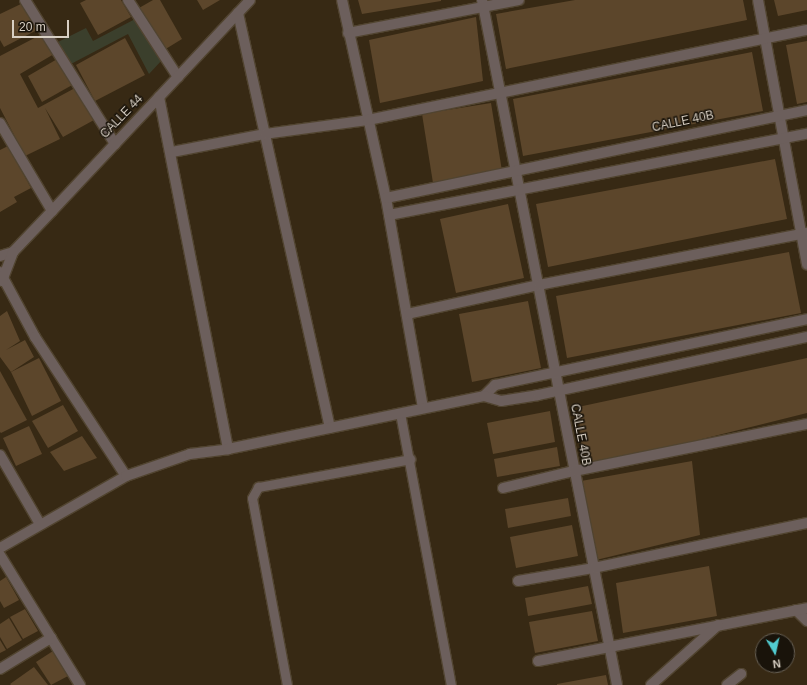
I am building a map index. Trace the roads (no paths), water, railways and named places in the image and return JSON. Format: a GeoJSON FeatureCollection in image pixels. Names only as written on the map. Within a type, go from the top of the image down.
{"type":"FeatureCollection","features":[{"type":"Feature","properties":{"kind":"street"},"geometry":{"type":"LineString","coordinates":[[25,0],[115,144]]}},
{"type":"Feature","properties":{"kind":"street"},"geometry":{"type":"LineString","coordinates":[[128,0],[178,77]]}},
{"type":"Feature","properties":{"kind":"street","name":"CALLE 44"},"geometry":{"type":"LineString","coordinates":[[1,278],[12,252],[52,212],[250,0]]}},
{"type":"Feature","properties":{"kind":"street"},"geometry":{"type":"LineString","coordinates":[[342,0],[348,33],[386,198],[423,408]]}},
{"type":"Feature","properties":{"kind":"street"},"geometry":{"type":"LineString","coordinates":[[348,33],[483,4],[518,0]]}},
{"type":"Feature","properties":{"kind":"street"},"geometry":{"type":"LineString","coordinates":[[758,0],[804,233],[807,264]]}},
{"type":"Feature","properties":{"kind":"street","name":"CALLE 40B"},"geometry":{"type":"LineString","coordinates":[[483,4],[617,685]]}},
{"type":"Feature","properties":{"kind":"street"},"geometry":{"type":"LineString","coordinates":[[238,13],[330,428]]}},
{"type":"Feature","properties":{"kind":"street"},"geometry":{"type":"LineString","coordinates":[[172,152],[265,134],[368,120],[500,91],[807,30]]}},
{"type":"Feature","properties":{"kind":"street"},"geometry":{"type":"LineString","coordinates":[[159,97],[172,152],[228,449]]}},
{"type":"Feature","properties":{"kind":"street","name":"CALLE 40B"},"geometry":{"type":"LineString","coordinates":[[386,198],[807,110]]}},
{"type":"Feature","properties":{"kind":"street"},"geometry":{"type":"LineString","coordinates":[[0,124],[52,212]]}},
{"type":"Feature","properties":{"kind":"street"},"geometry":{"type":"LineString","coordinates":[[388,216],[807,134]]}},
{"type":"Feature","properties":{"kind":"street"},"geometry":{"type":"LineString","coordinates":[[407,314],[539,285],[804,233]]}},
{"type":"Feature","properties":{"kind":"street","name":"CALLE 44"},"geometry":{"type":"LineString","coordinates":[[0,256],[12,252]]}},
{"type":"Feature","properties":{"kind":"street"},"geometry":{"type":"LineString","coordinates":[[1,278],[35,337],[126,476]]}},
{"type":"Feature","properties":{"kind":"street"},"geometry":{"type":"LineString","coordinates":[[484,396],[495,385],[555,374],[807,319]]}},
{"type":"Feature","properties":{"kind":"street"},"geometry":{"type":"LineString","coordinates":[[0,548],[126,476],[190,454],[228,449],[484,396],[501,401],[807,337]]}},
{"type":"Feature","properties":{"kind":"street"},"geometry":{"type":"LineString","coordinates":[[503,488],[574,471],[807,424]]}},
{"type":"Feature","properties":{"kind":"street"},"geometry":{"type":"LineString","coordinates":[[0,454],[40,524]]}},
{"type":"Feature","properties":{"kind":"street"},"geometry":{"type":"LineString","coordinates":[[518,581],[593,568],[807,523]]}},
{"type":"Feature","properties":{"kind":"street"},"geometry":{"type":"LineString","coordinates":[[0,555],[80,685]]}},
{"type":"Feature","properties":{"kind":"street"},"geometry":{"type":"LineString","coordinates":[[538,661],[608,645],[807,608]]}},
{"type":"Feature","properties":{"kind":"street"},"geometry":{"type":"LineString","coordinates":[[796,610],[807,621]]}},
{"type":"Feature","properties":{"kind":"street"},"geometry":{"type":"LineString","coordinates":[[651,685],[718,625]]}},
{"type":"Feature","properties":{"kind":"street"},"geometry":{"type":"LineString","coordinates":[[0,669],[51,638]]}},
{"type":"Feature","properties":{"kind":"street"},"geometry":{"type":"LineString","coordinates":[[727,685],[741,674]]}},
{"type":"Feature","properties":{"kind":"lane"},"geometry":{"type":"LineString","coordinates":[[400,413],[410,459],[451,685]]}},
{"type":"Feature","properties":{"kind":"lane"},"geometry":{"type":"LineString","coordinates":[[287,685],[252,498],[258,487],[410,459]]}}]}
